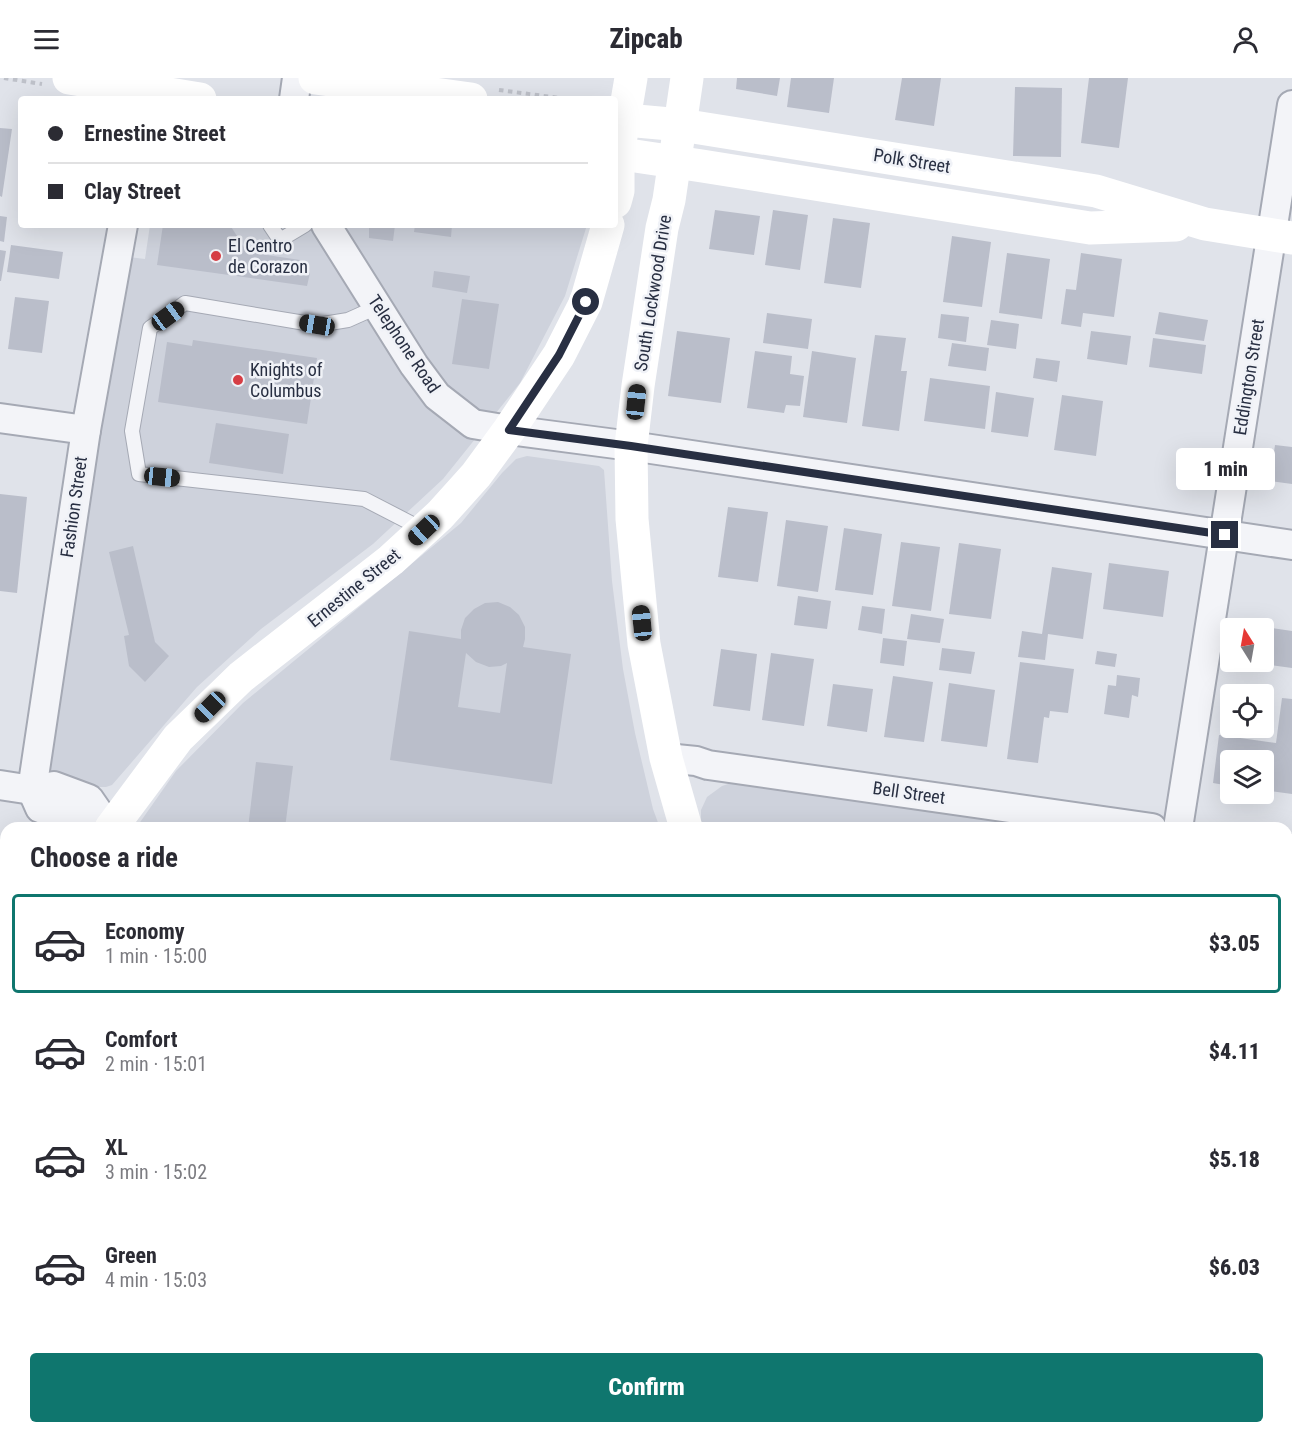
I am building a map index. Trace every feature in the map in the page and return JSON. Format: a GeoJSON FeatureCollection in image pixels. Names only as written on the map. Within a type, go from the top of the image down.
{"type":"FeatureCollection","features":[{"type":"Feature","properties":{"kind":"main road"},"geometry":{"type":"LineString","coordinates":[[69,78],[147,95],[162,96]]}},
{"type":"Feature","properties":{"kind":"main road"},"geometry":{"type":"LineString","coordinates":[[315,78],[449,96]]}},
{"type":"Feature","properties":{"kind":"main road"},"geometry":{"type":"LineString","coordinates":[[618,142],[620,119],[631,78]]}},
{"type":"Feature","properties":{"kind":"main road","name":"South Lockwood Drive"},"geometry":{"type":"LineString","coordinates":[[684,822],[666,758],[644,644],[632,519],[631,446],[658,249],[675,162],[687,78]]}},
{"type":"Feature","properties":{"kind":"main road","name":"Polk Street"},"geometry":{"type":"LineString","coordinates":[[620,119],[681,124],[1096,191],[1205,224],[1282,236]]}},
{"type":"Feature","properties":{"kind":"main road","name":"Polk Street"},"geometry":{"type":"LineString","coordinates":[[618,153],[1090,228],[1205,224]]}},
{"type":"Feature","properties":{"kind":"main road","name":"Ernestine Street"},"geometry":{"type":"LineString","coordinates":[[115,822],[178,738],[241,677],[391,560],[440,515],[476,476],[559,355],[586,302],[607,228]]}},
{"type":"Feature","properties":{"kind":"street"},"geometry":{"type":"LineString","coordinates":[[294,96],[297,78]]}},
{"type":"Feature","properties":{"kind":"street","name":"Eddington Street"},"geometry":{"type":"LineString","coordinates":[[1180,822],[1225,535],[1282,236],[1292,105]]}},
{"type":"Feature","properties":{"kind":"street","name":"Fashion Street"},"geometry":{"type":"LineString","coordinates":[[32,790],[86,430],[122,228]]}},
{"type":"Feature","properties":{"kind":"street","name":"Telephone Road"},"geometry":{"type":"LineString","coordinates":[[328,228],[414,364],[437,396],[473,424],[1292,545]]}},
{"type":"Feature","properties":{"kind":"street"},"geometry":{"type":"LineString","coordinates":[[0,418],[86,430]]}},
{"type":"Feature","properties":{"kind":"street","name":"Bell Street"},"geometry":{"type":"LineString","coordinates":[[666,758],[1110,822]]}},
{"type":"Feature","properties":{"kind":"street"},"geometry":{"type":"LineString","coordinates":[[0,785],[32,790],[54,786],[89,800],[106,822]]}},
{"type":"Feature","properties":{"kind":"street"},"geometry":{"type":"LineString","coordinates":[[32,790],[40,808],[78,822]]}},
{"type":"Feature","properties":{"kind":"lane"},"geometry":{"type":"LineString","coordinates":[[272,228],[280,240],[300,228]]}},
{"type":"Feature","properties":{"kind":"lane"},"geometry":{"type":"LineString","coordinates":[[377,306],[348,320],[317,325],[185,303],[150,328],[132,431],[139,474],[364,499],[424,530]]}},
{"type":"Feature","properties":{"kind":"shaded area"},"geometry":{"type":"Polygon","coordinates":[[[150,228],[586,228],[565,296],[520,383],[443,479],[373,544],[261,629],[197,687],[112,785],[98,787],[54,775],[48,766],[120,256],[145,259],[150,228]]]}},
{"type":"Feature","properties":{"kind":"shaded area"},"geometry":{"type":"Polygon","coordinates":[[[527,456],[599,466],[604,470],[612,581],[623,669],[635,733],[658,822],[140,822],[176,771],[243,703],[461,523],[516,459],[527,456]]]}},
{"type":"Feature","properties":{"kind":"shaded area"},"geometry":{"type":"Polygon","coordinates":[[[739,783],[1017,822],[702,822],[701,810],[707,797],[722,786],[739,783]]]}},
{"type":"Feature","properties":{"kind":"building"},"geometry":{"type":"Polygon","coordinates":[[[737,78],[780,78],[777,96],[736,89],[737,78]]]}},
{"type":"Feature","properties":{"kind":"building"},"geometry":{"type":"Polygon","coordinates":[[[791,78],[834,78],[829,113],[787,107],[791,78]]]}},
{"type":"Feature","properties":{"kind":"building"},"geometry":{"type":"Polygon","coordinates":[[[902,78],[941,78],[934,126],[895,120],[902,78]]]}},
{"type":"Feature","properties":{"kind":"building"},"geometry":{"type":"Polygon","coordinates":[[[1089,78],[1128,78],[1119,148],[1081,143],[1089,78]]]}},
{"type":"Feature","properties":{"kind":"building"},"geometry":{"type":"Polygon","coordinates":[[[1015,87],[1062,88],[1061,157],[1013,156],[1015,87]]]}},
{"type":"Feature","properties":{"kind":"building"},"geometry":{"type":"Polygon","coordinates":[[[0,128],[12,129],[2,197],[0,196],[0,128]]]}},
{"type":"Feature","properties":{"kind":"building"},"geometry":{"type":"Polygon","coordinates":[[[715,210],[760,216],[754,255],[709,249],[715,210]]]}},
{"type":"Feature","properties":{"kind":"building"},"geometry":{"type":"Polygon","coordinates":[[[773,210],[808,215],[800,270],[765,265],[773,210]]]}},
{"type":"Feature","properties":{"kind":"building"},"geometry":{"type":"Polygon","coordinates":[[[0,216],[7,217],[4,242],[0,241],[0,216]]]}},
{"type":"Feature","properties":{"kind":"building"},"geometry":{"type":"Polygon","coordinates":[[[833,218],[870,223],[861,288],[824,283],[833,218]]]}},
{"type":"Feature","properties":{"kind":"building","name":"El Centro de Corazon"},"geometry":{"type":"Polygon","coordinates":[[[163,228],[232,228],[247,252],[300,260],[310,273],[307,286],[157,265],[163,228]]]}},
{"type":"Feature","properties":{"kind":"building"},"geometry":{"type":"Polygon","coordinates":[[[369,228],[395,228],[393,241],[369,238],[369,228]]]}},
{"type":"Feature","properties":{"kind":"building"},"geometry":{"type":"Polygon","coordinates":[[[415,228],[452,228],[451,237],[414,232],[415,228]]]}},
{"type":"Feature","properties":{"kind":"building"},"geometry":{"type":"Polygon","coordinates":[[[952,236],[991,242],[982,307],[943,302],[952,236]]]}},
{"type":"Feature","properties":{"kind":"building"},"geometry":{"type":"Polygon","coordinates":[[[11,245],[63,252],[59,279],[7,272],[11,245]]]}},
{"type":"Feature","properties":{"kind":"building"},"geometry":{"type":"Polygon","coordinates":[[[0,250],[6,251],[1,281],[0,281],[0,250]]]}},
{"type":"Feature","properties":{"kind":"building"},"geometry":{"type":"Polygon","coordinates":[[[1007,253],[1050,259],[1042,319],[999,313],[1007,253]]]}},
{"type":"Feature","properties":{"kind":"building"},"geometry":{"type":"Polygon","coordinates":[[[1081,253],[1122,259],[1114,317],[1083,313],[1081,327],[1061,324],[1066,289],[1076,290],[1081,253]]]}},
{"type":"Feature","properties":{"kind":"building"},"geometry":{"type":"Polygon","coordinates":[[[434,271],[470,276],[467,293],[432,287],[434,271]]]}},
{"type":"Feature","properties":{"kind":"building"},"geometry":{"type":"Polygon","coordinates":[[[15,297],[49,301],[42,353],[8,349],[15,297]]]}},
{"type":"Feature","properties":{"kind":"building"},"geometry":{"type":"Polygon","coordinates":[[[462,299],[499,304],[489,369],[452,364],[462,299]]]}},
{"type":"Feature","properties":{"kind":"building"},"geometry":{"type":"Polygon","coordinates":[[[1159,312],[1208,320],[1204,341],[1155,334],[1159,312]]]}},
{"type":"Feature","properties":{"kind":"building"},"geometry":{"type":"Polygon","coordinates":[[[767,313],[812,319],[808,349],[763,343],[767,313]]]}},
{"type":"Feature","properties":{"kind":"building"},"geometry":{"type":"Polygon","coordinates":[[[941,314],[969,317],[966,342],[938,338],[941,314]]]}},
{"type":"Feature","properties":{"kind":"building"},"geometry":{"type":"Polygon","coordinates":[[[991,320],[1019,324],[1016,349],[987,345],[991,320]]]}},
{"type":"Feature","properties":{"kind":"building"},"geometry":{"type":"Polygon","coordinates":[[[677,331],[730,338],[721,403],[668,396],[677,331]]]}},
{"type":"Feature","properties":{"kind":"building"},"geometry":{"type":"Polygon","coordinates":[[[1091,331],[1131,336],[1127,365],[1087,359],[1091,331]]]}},
{"type":"Feature","properties":{"kind":"building"},"geometry":{"type":"Polygon","coordinates":[[[875,335],[906,338],[901,371],[907,371],[899,431],[862,426],[875,335]]]}},
{"type":"Feature","properties":{"kind":"building"},"geometry":{"type":"Polygon","coordinates":[[[1153,338],[1206,345],[1202,374],[1149,367],[1153,338]]]}},
{"type":"Feature","properties":{"kind":"building","name":"Knights of Columbus"},"geometry":{"type":"Polygon","coordinates":[[[193,340],[317,358],[307,424],[158,402],[167,342],[192,346],[193,340]]]}},
{"type":"Feature","properties":{"kind":"building"},"geometry":{"type":"Polygon","coordinates":[[[952,343],[989,348],[986,371],[948,366],[952,343]]]}},
{"type":"Feature","properties":{"kind":"building"},"geometry":{"type":"Polygon","coordinates":[[[755,351],[792,356],[790,374],[804,376],[800,406],[786,405],[784,413],[747,408],[755,351]]]}},
{"type":"Feature","properties":{"kind":"building"},"geometry":{"type":"Polygon","coordinates":[[[812,351],[856,358],[847,423],[803,417],[812,351]]]}},
{"type":"Feature","properties":{"kind":"building"},"geometry":{"type":"Polygon","coordinates":[[[1036,358],[1060,361],[1057,382],[1033,378],[1036,358]]]}},
{"type":"Feature","properties":{"kind":"building"},"geometry":{"type":"Polygon","coordinates":[[[930,378],[990,386],[985,429],[924,421],[930,378]]]}},
{"type":"Feature","properties":{"kind":"building"},"geometry":{"type":"Polygon","coordinates":[[[996,392],[1034,398],[1028,437],[991,432],[996,392]]]}},
{"type":"Feature","properties":{"kind":"building"},"geometry":{"type":"Polygon","coordinates":[[[1062,395],[1103,401],[1096,456],[1054,450],[1062,395]]]}},
{"type":"Feature","properties":{"kind":"building"},"geometry":{"type":"Polygon","coordinates":[[[216,423],[289,434],[283,474],[209,463],[216,423]]]}},
{"type":"Feature","properties":{"kind":"building"},"geometry":{"type":"Polygon","coordinates":[[[1275,445],[1292,447],[1292,484],[1270,481],[1275,445]]]}},
{"type":"Feature","properties":{"kind":"building"},"geometry":{"type":"Polygon","coordinates":[[[0,494],[27,497],[17,593],[0,591],[0,494]]]}},
{"type":"Feature","properties":{"kind":"building"},"geometry":{"type":"Polygon","coordinates":[[[728,507],[768,512],[758,582],[718,577],[728,507]]]}},
{"type":"Feature","properties":{"kind":"building"},"geometry":{"type":"Polygon","coordinates":[[[786,520],[828,526],[818,592],[777,586],[786,520]]]}},
{"type":"Feature","properties":{"kind":"building"},"geometry":{"type":"Polygon","coordinates":[[[844,528],[882,534],[873,595],[835,590],[844,528]]]}},
{"type":"Feature","properties":{"kind":"building"},"geometry":{"type":"Polygon","coordinates":[[[901,542],[940,547],[931,611],[892,606],[901,542]]]}},
{"type":"Feature","properties":{"kind":"building"},"geometry":{"type":"Polygon","coordinates":[[[959,543],[1001,549],[991,619],[949,614],[959,543]]]}},
{"type":"Feature","properties":{"kind":"building"},"geometry":{"type":"Polygon","coordinates":[[[133,546],[155,642],[169,656],[145,682],[129,666],[124,636],[129,635],[109,552],[133,546]]]}},
{"type":"Feature","properties":{"kind":"building"},"geometry":{"type":"Polygon","coordinates":[[[1109,563],[1169,571],[1163,617],[1103,609],[1109,563]]]}},
{"type":"Feature","properties":{"kind":"building"},"geometry":{"type":"Polygon","coordinates":[[[1052,567],[1092,573],[1083,639],[1048,634],[1045,660],[1018,657],[1022,631],[1042,634],[1052,567]]]}},
{"type":"Feature","properties":{"kind":"building"},"geometry":{"type":"Polygon","coordinates":[[[798,596],[831,601],[827,629],[794,625],[798,596]]]}},
{"type":"Feature","properties":{"kind":"building"},"geometry":{"type":"Polygon","coordinates":[[[498,602],[510,607],[519,615],[525,627],[523,647],[571,654],[552,784],[390,760],[409,631],[461,639],[465,618],[485,603],[498,602]],[[466,653],[458,707],[500,713],[507,663],[489,667],[476,662],[466,653]]]}},
{"type":"Feature","properties":{"kind":"building"},"geometry":{"type":"Polygon","coordinates":[[[862,606],[885,609],[882,634],[858,630],[862,606]]]}},
{"type":"Feature","properties":{"kind":"building"},"geometry":{"type":"Polygon","coordinates":[[[911,614],[944,619],[940,643],[907,639],[911,614]]]}},
{"type":"Feature","properties":{"kind":"building"},"geometry":{"type":"Polygon","coordinates":[[[1274,628],[1292,631],[1292,668],[1274,666],[1274,628]]]}},
{"type":"Feature","properties":{"kind":"building"},"geometry":{"type":"Polygon","coordinates":[[[883,638],[907,641],[904,666],[880,663],[883,638]]]}},
{"type":"Feature","properties":{"kind":"building"},"geometry":{"type":"Polygon","coordinates":[[[942,648],[975,652],[971,674],[939,670],[942,648]]]}},
{"type":"Feature","properties":{"kind":"building"},"geometry":{"type":"Polygon","coordinates":[[[721,649],[757,654],[750,711],[713,706],[721,649]]]}},
{"type":"Feature","properties":{"kind":"building"},"geometry":{"type":"Polygon","coordinates":[[[1097,651],[1117,654],[1115,667],[1095,664],[1097,651]]]}},
{"type":"Feature","properties":{"kind":"building"},"geometry":{"type":"Polygon","coordinates":[[[771,653],[814,659],[804,726],[762,720],[771,653]]]}},
{"type":"Feature","properties":{"kind":"building"},"geometry":{"type":"Polygon","coordinates":[[[1020,662],[1074,669],[1068,713],[1050,711],[1049,718],[1044,717],[1038,763],[1007,759],[1020,662]]]}},
{"type":"Feature","properties":{"kind":"building"},"geometry":{"type":"Polygon","coordinates":[[[1117,675],[1140,678],[1138,697],[1132,695],[1129,718],[1104,714],[1108,685],[1116,686],[1117,675]]]}},
{"type":"Feature","properties":{"kind":"building"},"geometry":{"type":"Polygon","coordinates":[[[893,676],[933,682],[924,742],[884,737],[893,676]]]}},
{"type":"Feature","properties":{"kind":"building"},"geometry":{"type":"Polygon","coordinates":[[[949,683],[995,690],[987,747],[941,741],[949,683]]]}},
{"type":"Feature","properties":{"kind":"building"},"geometry":{"type":"Polygon","coordinates":[[[833,684],[873,689],[867,732],[827,726],[833,684]]]}},
{"type":"Feature","properties":{"kind":"building"},"geometry":{"type":"Polygon","coordinates":[[[1282,698],[1292,699],[1292,794],[1274,792],[1274,750],[1220,750],[1220,784],[1213,783],[1219,735],[1220,738],[1240,738],[1276,743],[1282,698]]]}},
{"type":"Feature","properties":{"kind":"building"},"geometry":{"type":"Polygon","coordinates":[[[256,762],[293,766],[286,822],[249,822],[256,762]]]}},
{"type":"Feature","properties":{"kind":"place","name":"El Centro de Corazon"},"geometry":{"type":"Point","coordinates":[216,256]}},
{"type":"Feature","properties":{"kind":"place","name":"Knights of Columbus"},"geometry":{"type":"Point","coordinates":[238,380]}},
{"type":"Feature","properties":{"kind":"route"},"geometry":{"type":"LineString","coordinates":[[586,302],[559,355],[509,430],[631,446],[1225,535]]}}]}
